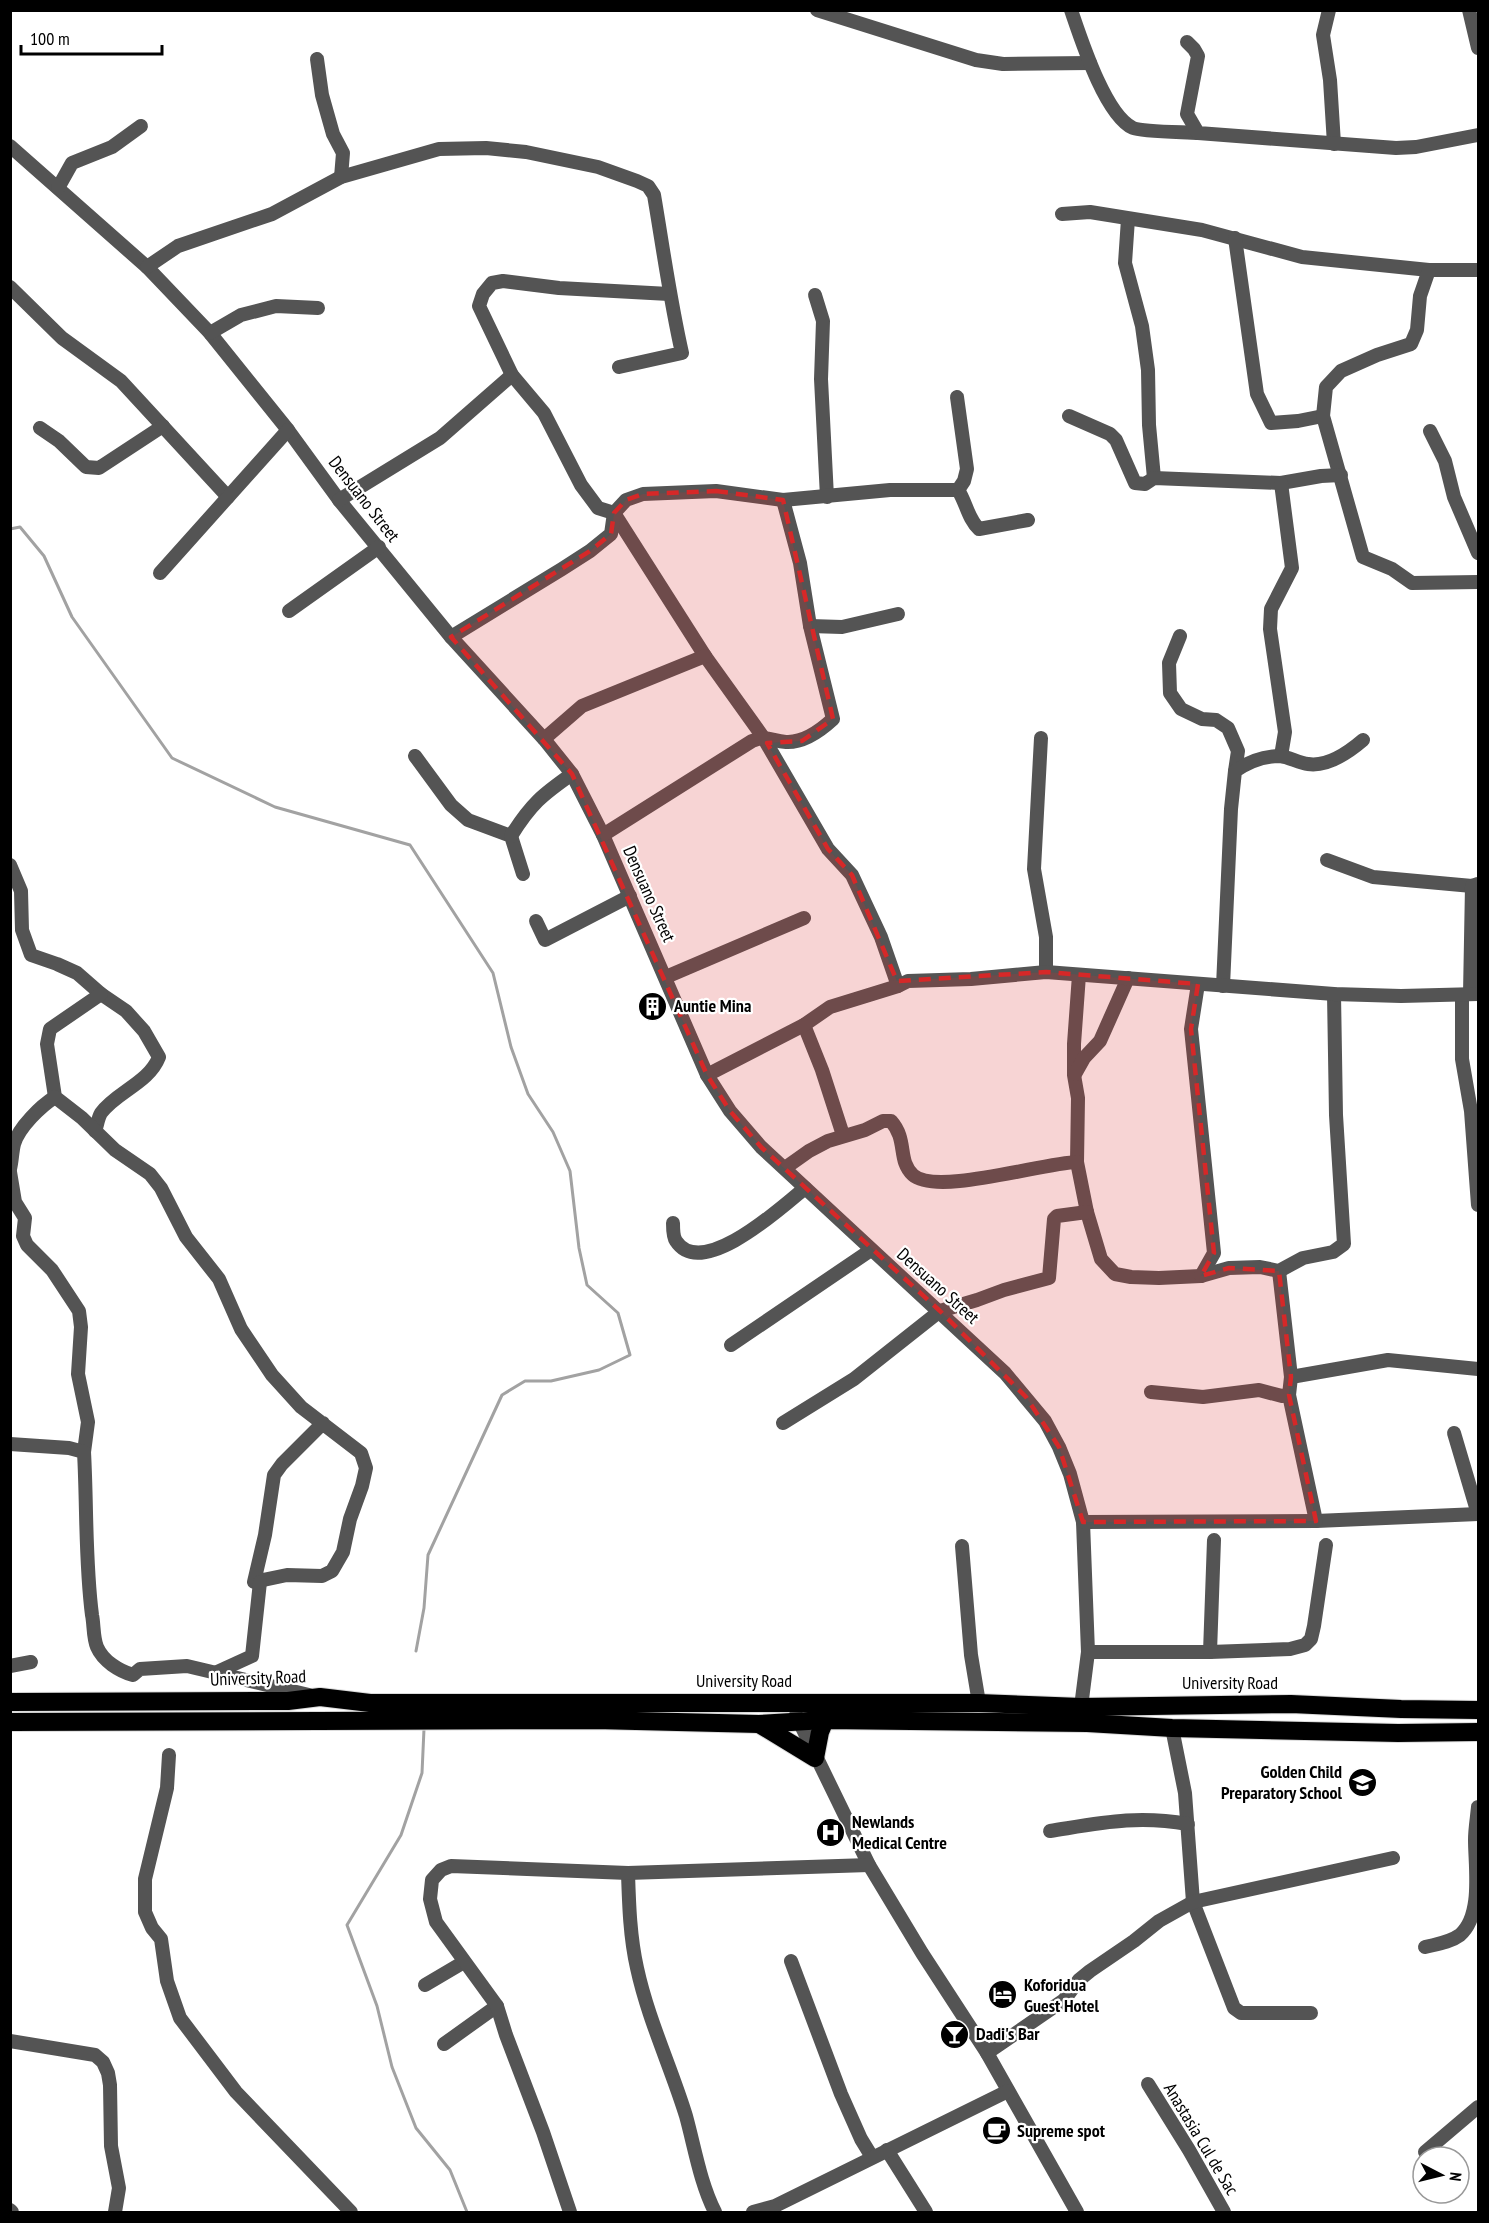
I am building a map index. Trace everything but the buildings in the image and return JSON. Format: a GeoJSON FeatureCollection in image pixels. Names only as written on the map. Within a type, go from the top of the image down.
{"type":"FeatureCollection","features":[{"type":"Feature","properties":{"kind":"highway","name":"University Road"},"geometry":{"type":"LineString","coordinates":[[10,1702],[288,1701],[320,1697],[370,1703],[978,1703],[1173,1728],[1398,1733],[1479,1732]]}},
{"type":"Feature","properties":{"kind":"highway","name":"University Road"},"geometry":{"type":"LineString","coordinates":[[10,1722],[595,1720],[759,1724],[825,1720],[1084,1715],[1291,1704],[1479,1710]]}},
{"type":"Feature","properties":{"kind":"highway"},"geometry":{"type":"LineString","coordinates":[[759,1724],[815,1758],[825,1720]]}},
{"type":"Feature","properties":{"kind":"street"},"geometry":{"type":"LineString","coordinates":[[817,10],[976,60],[1003,64],[1090,63]]}},
{"type":"Feature","properties":{"kind":"street"},"geometry":{"type":"LineString","coordinates":[[1071,10],[1090,63],[1122,118],[1134,128],[1334,144],[1416,147],[1479,135]]}},
{"type":"Feature","properties":{"kind":"street"},"geometry":{"type":"LineString","coordinates":[[1329,10],[1323,35],[1330,80],[1334,144]]}},
{"type":"Feature","properties":{"kind":"street"},"geometry":{"type":"LineString","coordinates":[[1469,10],[1479,48]]}},
{"type":"Feature","properties":{"kind":"street"},"geometry":{"type":"LineString","coordinates":[[1187,42],[1194,48],[1197,56],[1187,114],[1198,133]]}},
{"type":"Feature","properties":{"kind":"street"},"geometry":{"type":"LineString","coordinates":[[316,59],[322,95],[333,135],[343,153],[341,177]]}},
{"type":"Feature","properties":{"kind":"street"},"geometry":{"type":"LineString","coordinates":[[58,188],[72,164],[112,147],[141,126]]}},
{"type":"Feature","properties":{"kind":"street","name":"Densuano Street"},"geometry":{"type":"LineString","coordinates":[[10,146],[147,267],[210,333],[288,430],[339,500],[451,637],[572,774],[630,896],[707,1075],[730,1111],[761,1147],[1005,1373],[1045,1421],[1070,1474],[1083,1522],[1088,1652],[1084,1715]]}},
{"type":"Feature","properties":{"kind":"street"},"geometry":{"type":"LineString","coordinates":[[147,267],[178,246],[272,214],[341,177],[439,149],[486,148],[526,152],[598,167],[648,186],[654,195],[669,294],[682,353],[619,367]]}},
{"type":"Feature","properties":{"kind":"street"},"geometry":{"type":"LineString","coordinates":[[1062,214],[1090,212],[1202,230],[1302,257],[1429,270],[1479,270]]}},
{"type":"Feature","properties":{"kind":"street"},"geometry":{"type":"LineString","coordinates":[[1128,219],[1125,263],[1142,326],[1147,359],[1149,425],[1154,478]]}},
{"type":"Feature","properties":{"kind":"street"},"geometry":{"type":"LineString","coordinates":[[1235,238],[1257,394],[1271,423],[1323,416]]}},
{"type":"Feature","properties":{"kind":"street"},"geometry":{"type":"LineString","coordinates":[[1429,270],[1420,296],[1417,330],[1411,344],[1377,355],[1341,371],[1326,387],[1323,416],[1363,557],[1392,569],[1412,583],[1479,582]]}},
{"type":"Feature","properties":{"kind":"street"},"geometry":{"type":"LineString","coordinates":[[669,294],[559,288],[503,281],[492,283],[483,294],[479,306],[512,375],[544,412],[581,485],[598,508],[614,513],[705,656],[763,737],[828,849],[852,875],[881,937],[898,986]]}},
{"type":"Feature","properties":{"kind":"street"},"geometry":{"type":"LineString","coordinates":[[10,287],[62,338],[121,381],[228,498]]}},
{"type":"Feature","properties":{"kind":"street"},"geometry":{"type":"LineString","coordinates":[[815,295],[823,321],[821,379],[827,496]]}},
{"type":"Feature","properties":{"kind":"street"},"geometry":{"type":"LineString","coordinates":[[210,333],[241,315],[276,306],[318,308]]}},
{"type":"Feature","properties":{"kind":"street"},"geometry":{"type":"LineString","coordinates":[[339,500],[440,438],[512,375]]}},
{"type":"Feature","properties":{"kind":"street"},"geometry":{"type":"LineString","coordinates":[[957,397],[967,470],[958,490]]}},
{"type":"Feature","properties":{"kind":"street"},"geometry":{"type":"LineString","coordinates":[[1069,416],[1110,434],[1116,440],[1135,483],[1145,484],[1154,478],[1281,483],[1341,475]]}},
{"type":"Feature","properties":{"kind":"street"},"geometry":{"type":"LineString","coordinates":[[40,428],[59,441],[86,467],[99,468],[163,426]]}},
{"type":"Feature","properties":{"kind":"street"},"geometry":{"type":"LineString","coordinates":[[160,573],[288,430]]}},
{"type":"Feature","properties":{"kind":"street"},"geometry":{"type":"LineString","coordinates":[[1430,431],[1445,461],[1454,497],[1479,553]]}},
{"type":"Feature","properties":{"kind":"street"},"geometry":{"type":"LineString","coordinates":[[1281,483],[1292,568],[1271,609],[1270,629],[1285,732],[1281,756]]}},
{"type":"Feature","properties":{"kind":"street"},"geometry":{"type":"LineString","coordinates":[[451,637],[590,551],[611,534],[614,513],[626,500],[644,494],[716,491],[783,500],[890,490],[958,490]]}},
{"type":"Feature","properties":{"kind":"street"},"geometry":{"type":"LineString","coordinates":[[958,490],[973,523],[979,529],[1028,520]]}},
{"type":"Feature","properties":{"kind":"street"},"geometry":{"type":"LineString","coordinates":[[603,836],[752,741],[763,737],[784,742],[802,741],[833,719],[810,626],[800,563],[783,500]]}},
{"type":"Feature","properties":{"kind":"street"},"geometry":{"type":"LineString","coordinates":[[289,611],[379,548]]}},
{"type":"Feature","properties":{"kind":"street"},"geometry":{"type":"LineString","coordinates":[[810,626],[842,627],[898,614]]}},
{"type":"Feature","properties":{"kind":"street"},"geometry":{"type":"LineString","coordinates":[[1180,636],[1169,663],[1170,693],[1181,709],[1202,719],[1216,720],[1228,728],[1238,751],[1231,808],[1223,986]]}},
{"type":"Feature","properties":{"kind":"street"},"geometry":{"type":"LineString","coordinates":[[543,739],[582,706],[705,656]]}},
{"type":"Feature","properties":{"kind":"street"},"geometry":{"type":"LineString","coordinates":[[1041,738],[1034,869],[1046,937],[1046,972]]}},
{"type":"Feature","properties":{"kind":"street"},"geometry":{"type":"LineString","coordinates":[[1235,771],[1248,762],[1281,756],[1310,765],[1341,757],[1363,740]]}},
{"type":"Feature","properties":{"kind":"street"},"geometry":{"type":"LineString","coordinates":[[415,756],[451,805],[468,820],[511,836]]}},
{"type":"Feature","properties":{"kind":"street"},"geometry":{"type":"LineString","coordinates":[[511,836],[526,812],[540,796],[572,774]]}},
{"type":"Feature","properties":{"kind":"street"},"geometry":{"type":"LineString","coordinates":[[511,836],[524,874]]}},
{"type":"Feature","properties":{"kind":"street"},"geometry":{"type":"LineString","coordinates":[[1327,860],[1373,877],[1475,885],[1470,994],[1462,1059],[1471,1111],[1478,1205]]}},
{"type":"Feature","properties":{"kind":"street"},"geometry":{"type":"LineString","coordinates":[[10,865],[21,891],[16,927],[31,955],[57,963],[77,973],[101,994],[126,1011],[144,1031],[159,1057],[156,1065],[144,1078],[102,1112],[95,1131]]}},
{"type":"Feature","properties":{"kind":"street"},"geometry":{"type":"LineString","coordinates":[[536,921],[545,940],[630,896]]}},
{"type":"Feature","properties":{"kind":"street"},"geometry":{"type":"LineString","coordinates":[[666,977],[804,918]]}},
{"type":"Feature","properties":{"kind":"street"},"geometry":{"type":"LineString","coordinates":[[707,1075],[804,1025],[830,1007],[908,981],[971,979],[1046,972],[1334,994],[1401,996],[1470,994]]}},
{"type":"Feature","properties":{"kind":"street"},"geometry":{"type":"LineString","coordinates":[[1079,975],[1074,1075],[1078,1098],[1077,1162],[1087,1212],[1101,1259],[1115,1274],[1159,1278],[1201,1276],[1229,1268],[1260,1267],[1280,1271],[1303,1258],[1333,1252],[1344,1244],[1336,1115],[1334,994]]}},
{"type":"Feature","properties":{"kind":"street"},"geometry":{"type":"LineString","coordinates":[[1074,1075],[1084,1058],[1100,1041],[1128,978]]}},
{"type":"Feature","properties":{"kind":"street"},"geometry":{"type":"LineString","coordinates":[[1198,984],[1191,1029],[1214,1253],[1201,1276]]}},
{"type":"Feature","properties":{"kind":"street"},"geometry":{"type":"LineString","coordinates":[[101,994],[50,1029],[47,1044],[55,1097],[115,1150],[150,1174],[161,1188],[186,1237],[219,1279],[241,1329],[272,1375],[301,1407],[323,1423],[361,1453],[366,1468],[350,1519],[343,1552],[332,1571],[322,1576],[287,1575],[254,1582],[274,1475],[323,1423]]}},
{"type":"Feature","properties":{"kind":"street"},"geometry":{"type":"LineString","coordinates":[[804,1025],[822,1070],[843,1135]]}},
{"type":"Feature","properties":{"kind":"street"},"geometry":{"type":"LineString","coordinates":[[55,1097],[42,1106],[18,1136],[14,1144],[10,1170],[15,1202],[26,1218],[23,1236],[27,1245],[52,1270],[79,1311],[81,1327],[78,1374],[88,1422],[84,1452],[87,1549],[97,1647],[109,1662],[121,1671],[133,1674],[140,1669],[187,1666],[320,1697]]}},
{"type":"Feature","properties":{"kind":"street"},"geometry":{"type":"LineString","coordinates":[[785,1168],[809,1151],[843,1135],[865,1130],[883,1121],[891,1121],[898,1129],[902,1139],[904,1163],[914,1176],[927,1182],[980,1178],[1059,1162],[1077,1162]]}},
{"type":"Feature","properties":{"kind":"street"},"geometry":{"type":"LineString","coordinates":[[673,1223],[675,1240],[686,1250],[701,1253],[717,1250],[758,1225],[805,1188]]}},
{"type":"Feature","properties":{"kind":"street"},"geometry":{"type":"LineString","coordinates":[[783,1423],[854,1379],[940,1311],[1049,1278],[1054,1218],[1087,1212]]}},
{"type":"Feature","properties":{"kind":"street"},"geometry":{"type":"LineString","coordinates":[[731,1345],[871,1250]]}},
{"type":"Feature","properties":{"kind":"street"},"geometry":{"type":"LineString","coordinates":[[1214,1253],[1229,1268]]}},
{"type":"Feature","properties":{"kind":"street"},"geometry":{"type":"LineString","coordinates":[[1280,1271],[1291,1377],[1289,1395],[1316,1521]]}},
{"type":"Feature","properties":{"kind":"street"},"geometry":{"type":"LineString","coordinates":[[1291,1377],[1388,1360],[1479,1369]]}},
{"type":"Feature","properties":{"kind":"street"},"geometry":{"type":"LineString","coordinates":[[1151,1392],[1203,1397],[1259,1390],[1282,1396],[1289,1395]]}},
{"type":"Feature","properties":{"kind":"street"},"geometry":{"type":"LineString","coordinates":[[1083,1522],[1316,1521],[1478,1514],[1454,1433]]}},
{"type":"Feature","properties":{"kind":"street"},"geometry":{"type":"LineString","coordinates":[[10,1444],[69,1448],[84,1452]]}},
{"type":"Feature","properties":{"kind":"street"},"geometry":{"type":"LineString","coordinates":[[1210,1652],[1214,1540]]}},
{"type":"Feature","properties":{"kind":"street"},"geometry":{"type":"LineString","coordinates":[[1088,1652],[1210,1652],[1290,1648],[1305,1645],[1311,1639],[1314,1626],[1326,1545]]}},
{"type":"Feature","properties":{"kind":"street"},"geometry":{"type":"LineString","coordinates":[[962,1546],[971,1655],[978,1703]]}},
{"type":"Feature","properties":{"kind":"street"},"geometry":{"type":"LineString","coordinates":[[217,1672],[252,1656],[260,1582]]}},
{"type":"Feature","properties":{"kind":"street"},"geometry":{"type":"LineString","coordinates":[[10,1666],[31,1662]]}},
{"type":"Feature","properties":{"kind":"street"},"geometry":{"type":"LineString","coordinates":[[789,1702],[869,1864],[922,1953],[987,2053],[1077,2212]]}},
{"type":"Feature","properties":{"kind":"street"},"geometry":{"type":"LineString","coordinates":[[1173,1728],[1185,1793],[1193,1902],[1237,2011],[1311,2013]]}},
{"type":"Feature","properties":{"kind":"street"},"geometry":{"type":"LineString","coordinates":[[169,1755],[167,1788],[144,1879],[145,1912],[152,1928],[161,1939],[167,1981],[180,2018],[236,2092],[351,2212]]}},
{"type":"Feature","properties":{"kind":"street"},"geometry":{"type":"LineString","coordinates":[[1425,1947],[1449,1942],[1462,1933],[1469,1923],[1475,1901],[1477,1878],[1475,1839],[1479,1808]]}},
{"type":"Feature","properties":{"kind":"street"},"geometry":{"type":"LineString","coordinates":[[1050,1831],[1133,1819],[1188,1824]]}},
{"type":"Feature","properties":{"kind":"street"},"geometry":{"type":"LineString","coordinates":[[987,2053],[1064,2000],[1079,1980],[1090,1971],[1160,1921],[1193,1902],[1393,1858]]}},
{"type":"Feature","properties":{"kind":"street"},"geometry":{"type":"LineString","coordinates":[[570,2212],[497,2006],[436,1922],[430,1899],[432,1880],[441,1870],[451,1866],[628,1873],[869,1864]]}},
{"type":"Feature","properties":{"kind":"street"},"geometry":{"type":"LineString","coordinates":[[628,1873],[629,1920],[637,1968],[645,1998],[686,2116],[702,2178],[715,2212]]}},
{"type":"Feature","properties":{"kind":"street"},"geometry":{"type":"LineString","coordinates":[[792,1961],[841,2094],[861,2139],[872,2157]]}},
{"type":"Feature","properties":{"kind":"street"},"geometry":{"type":"LineString","coordinates":[[425,1985],[464,1962]]}},
{"type":"Feature","properties":{"kind":"street"},"geometry":{"type":"LineString","coordinates":[[444,2044],[497,2006]]}},
{"type":"Feature","properties":{"kind":"street"},"geometry":{"type":"LineString","coordinates":[[10,2041],[95,2055],[103,2062],[110,2085],[111,2146],[114,2172],[119,2187],[115,2212]]}},
{"type":"Feature","properties":{"kind":"street","name":"Anastasia Cul de Sac"},"geometry":{"type":"LineString","coordinates":[[1148,2084],[1224,2212]]}},
{"type":"Feature","properties":{"kind":"street"},"geometry":{"type":"LineString","coordinates":[[753,2212],[777,2209],[872,2157],[1008,2091]]}},
{"type":"Feature","properties":{"kind":"street"},"geometry":{"type":"LineString","coordinates":[[1433,2145],[1479,2107]]}},
{"type":"Feature","properties":{"kind":"street"},"geometry":{"type":"LineString","coordinates":[[887,2150],[926,2212]]}},
{"type":"Feature","properties":{"kind":"highlighted area"},"geometry":{"type":"Polygon","coordinates":[[[716,491],[783,500],[833,719],[802,741],[767,743],[828,849],[852,875],[897,981],[1046,972],[1198,984],[1191,1029],[1214,1253],[1201,1276],[1229,1268],[1279,1271],[1291,1377],[1289,1395],[1316,1521],[1083,1522],[1059,1447],[1026,1397],[940,1311],[761,1147],[730,1111],[707,1075],[572,774],[451,637],[590,551],[611,534],[614,513],[626,500],[643,494],[716,491]]]}},
{"type":"Feature","properties":{"kind":"waterway"},"geometry":{"type":"LineString","coordinates":[[10,529],[20,527],[44,556],[72,617],[172,758],[275,807],[410,845],[493,973],[511,1047],[528,1094],[553,1132],[570,1171],[579,1248],[587,1285],[618,1313],[630,1355],[599,1370],[551,1381],[525,1381],[502,1395],[428,1555],[424,1608],[416,1651]]}},
{"type":"Feature","properties":{"kind":"waterway"},"geometry":{"type":"LineString","coordinates":[[424,1729],[422,1773],[401,1835],[347,1925],[377,2006],[392,2067],[416,2128],[450,2170],[467,2212]]}},
{"type":"Feature","properties":{"kind":"place","name":"Auntie Mina"},"geometry":{"type":"Point","coordinates":[653,1006]}},
{"type":"Feature","properties":{"kind":"place","name":"Golden Child Preparatory School"},"geometry":{"type":"Point","coordinates":[1363,1782]}},
{"type":"Feature","properties":{"kind":"place","name":"Newlands Medical Centre"},"geometry":{"type":"Point","coordinates":[831,1832]}},
{"type":"Feature","properties":{"kind":"place","name":"Koforidua Guest Hotel"},"geometry":{"type":"Point","coordinates":[1003,1995]}},
{"type":"Feature","properties":{"kind":"place","name":"Dadi's Bar"},"geometry":{"type":"Point","coordinates":[955,2034]}},
{"type":"Feature","properties":{"kind":"place","name":"Supreme spot"},"geometry":{"type":"Point","coordinates":[996,2131]}}]}
